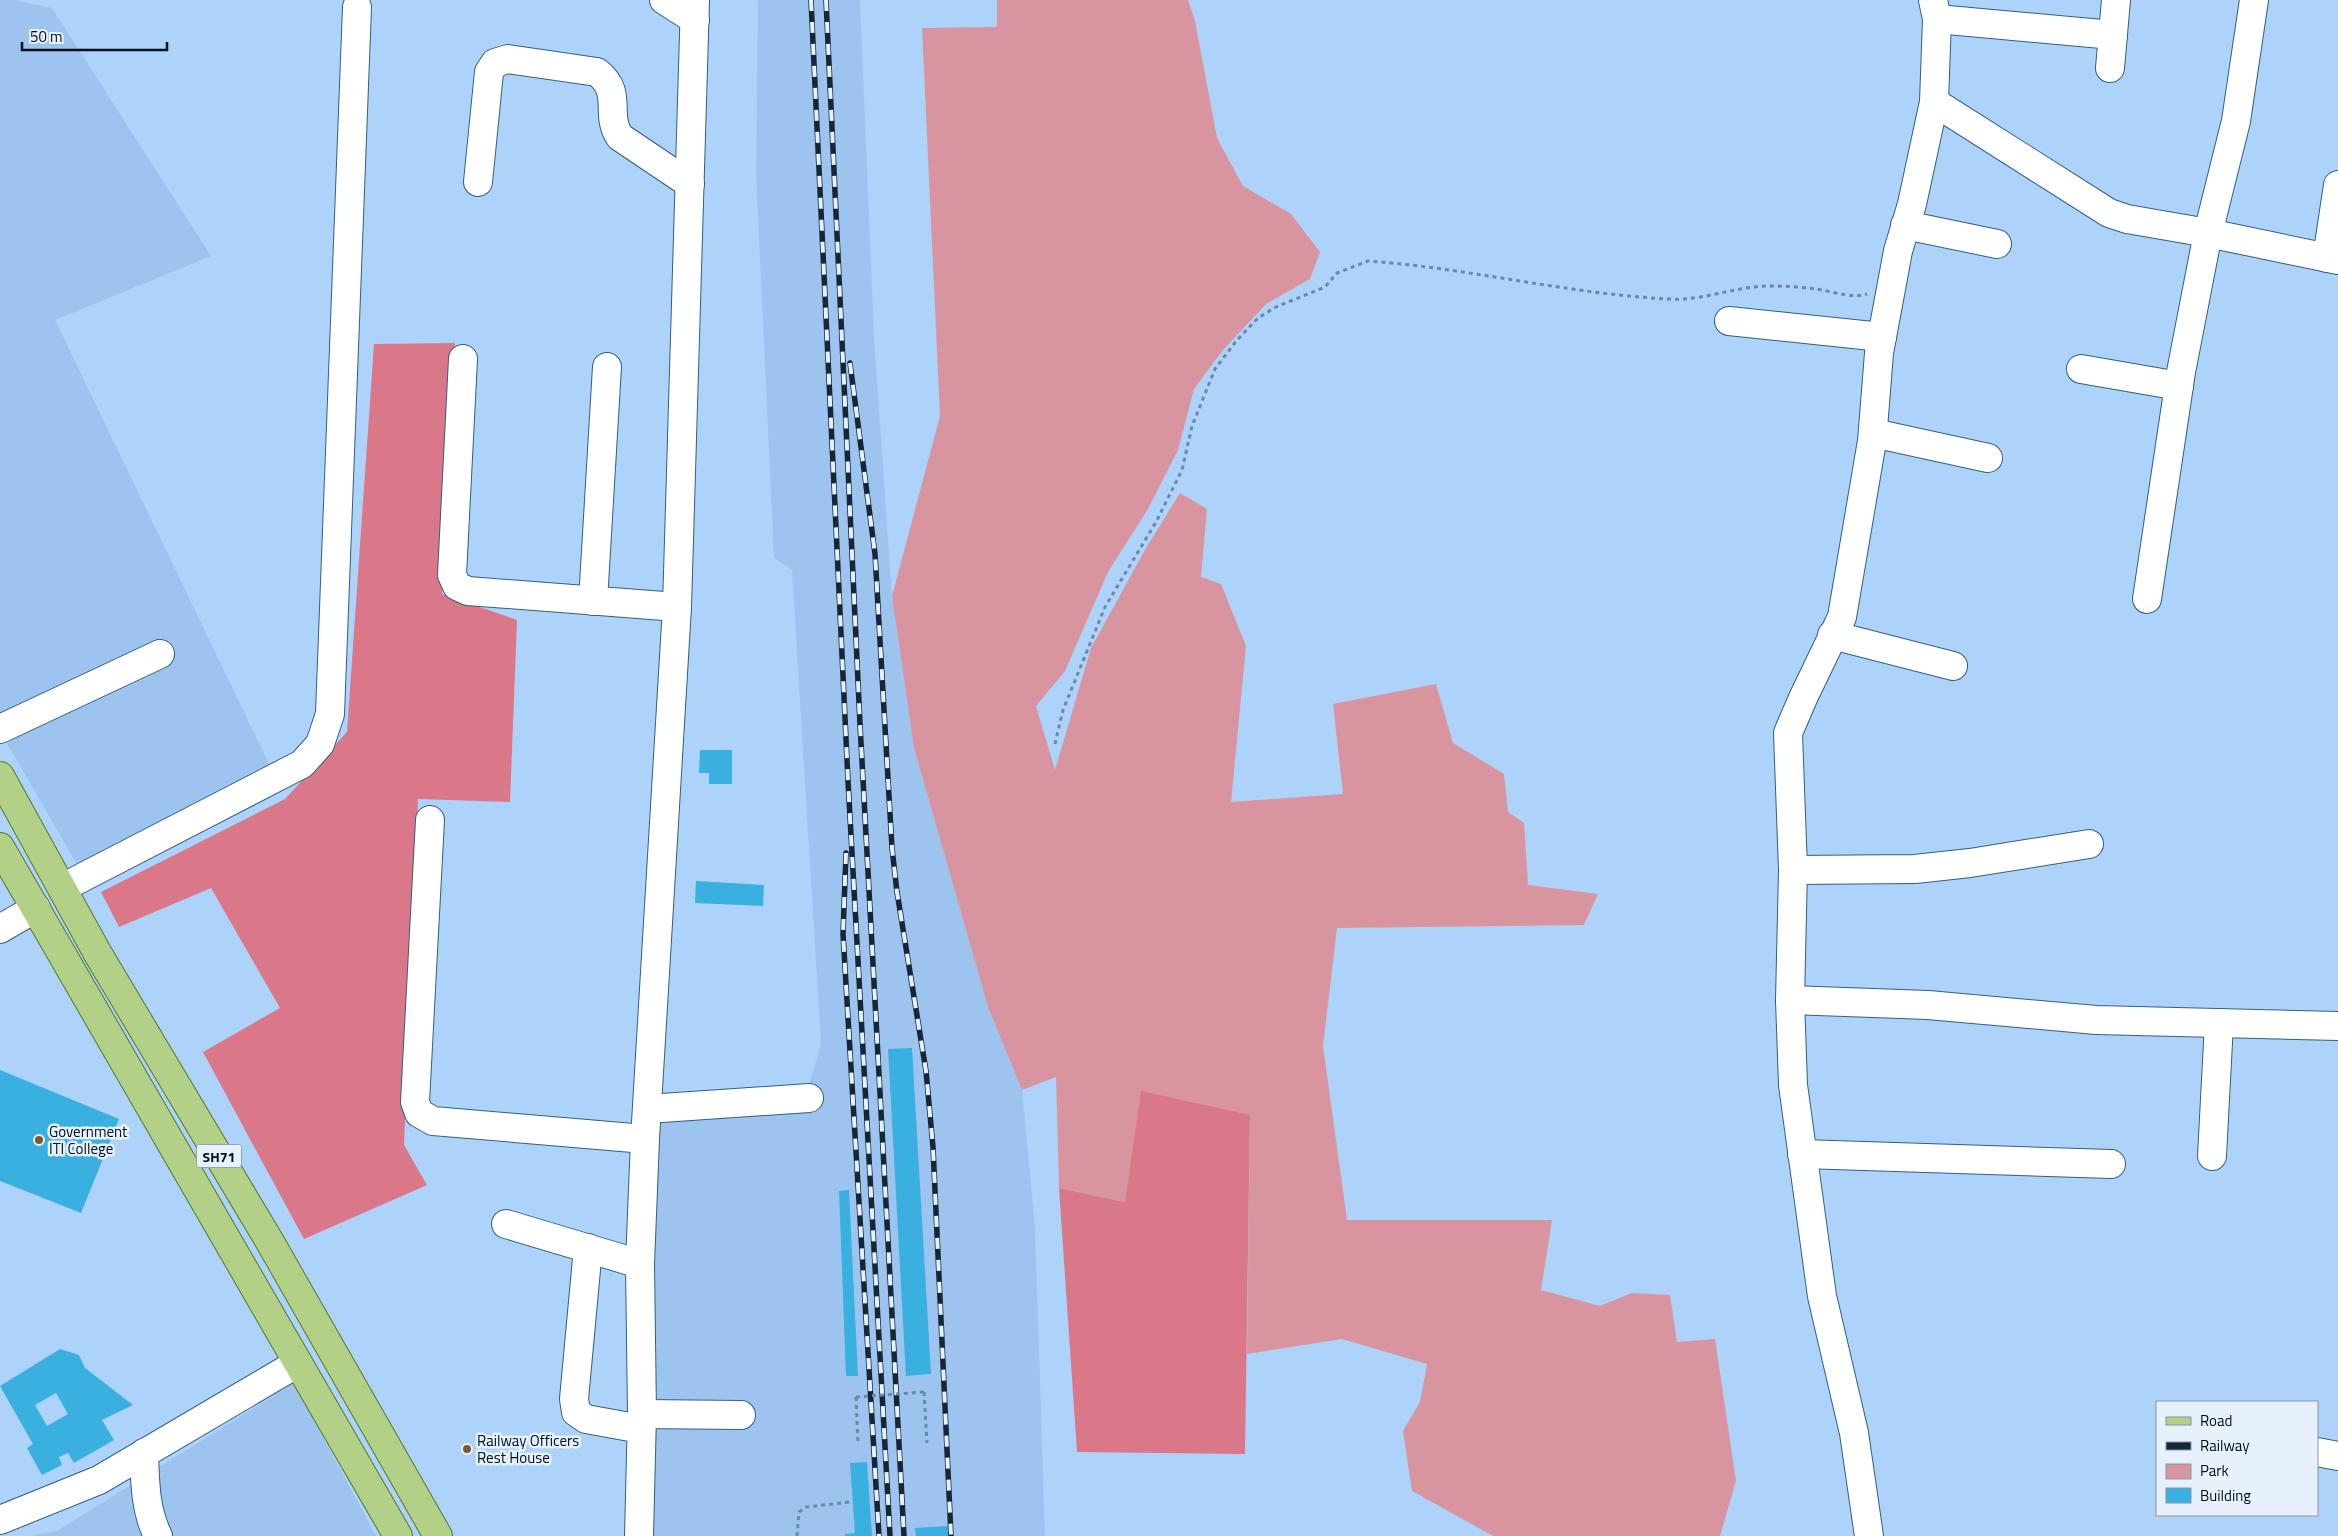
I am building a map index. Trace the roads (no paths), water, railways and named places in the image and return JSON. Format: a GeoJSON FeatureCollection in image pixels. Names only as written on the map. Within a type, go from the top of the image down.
{"type":"FeatureCollection","features":[{"type":"Feature","properties":{"kind":"main road","name":"SH71"},"geometry":{"type":"LineString","coordinates":[[0,776],[98,954],[270,1242],[438,1536]]}},
{"type":"Feature","properties":{"kind":"main road","name":"SH71"},"geometry":{"type":"LineString","coordinates":[[0,847],[398,1536]]}},
{"type":"Feature","properties":{"kind":"main road"},"geometry":{"type":"LineString","coordinates":[[318,1396],[348,1379]]}},
{"type":"Feature","properties":{"kind":"street"},"geometry":{"type":"LineString","coordinates":[[639,1536],[642,1421],[640,1264],[645,1139],[677,608],[695,10],[664,0]]}},
{"type":"Feature","properties":{"kind":"street"},"geometry":{"type":"LineString","coordinates":[[2110,68],[2116,0]]}},
{"type":"Feature","properties":{"kind":"street"},"geometry":{"type":"LineString","coordinates":[[2147,599],[2179,386],[2208,233],[2236,121],[2254,0]]}},
{"type":"Feature","properties":{"kind":"street"},"geometry":{"type":"LineString","coordinates":[[62,888],[302,764],[320,744],[330,714],[357,7]]}},
{"type":"Feature","properties":{"kind":"street"},"geometry":{"type":"LineString","coordinates":[[1869,1536],[1854,1433],[1822,1296],[1794,1085],[1790,1000],[1792,870],[1788,733],[1842,617],[1872,433],[1882,337],[1898,251],[1934,102],[1935,10],[2113,35]]}},
{"type":"Feature","properties":{"kind":"street"},"geometry":{"type":"LineString","coordinates":[[478,182],[489,72],[495,63],[508,59],[597,72],[607,80],[612,92],[614,128],[620,136],[690,184]]}},
{"type":"Feature","properties":{"kind":"street"},"geometry":{"type":"LineString","coordinates":[[1934,102],[2109,212],[2127,219],[2208,233],[2332,259],[2338,185]]}},
{"type":"Feature","properties":{"kind":"street"},"geometry":{"type":"LineString","coordinates":[[1905,225],[1997,244]]}},
{"type":"Feature","properties":{"kind":"street"},"geometry":{"type":"LineString","coordinates":[[1729,322],[1882,337]]}},
{"type":"Feature","properties":{"kind":"street"},"geometry":{"type":"LineString","coordinates":[[463,359],[452,575],[457,586],[468,591],[677,608]]}},
{"type":"Feature","properties":{"kind":"street"},"geometry":{"type":"LineString","coordinates":[[593,601],[607,367]]}},
{"type":"Feature","properties":{"kind":"street"},"geometry":{"type":"LineString","coordinates":[[2081,369],[2179,386]]}},
{"type":"Feature","properties":{"kind":"street"},"geometry":{"type":"LineString","coordinates":[[1872,433],[1988,458]]}},
{"type":"Feature","properties":{"kind":"street"},"geometry":{"type":"LineString","coordinates":[[1832,635],[1953,666]]}},
{"type":"Feature","properties":{"kind":"street"},"geometry":{"type":"LineString","coordinates":[[0,729],[160,654]]}},
{"type":"Feature","properties":{"kind":"street"},"geometry":{"type":"LineString","coordinates":[[430,820],[414,1102],[419,1113],[433,1121],[645,1139]]}},
{"type":"Feature","properties":{"kind":"street"},"geometry":{"type":"LineString","coordinates":[[1792,870],[1915,869],[1970,863],[2089,844]]}},
{"type":"Feature","properties":{"kind":"street"},"geometry":{"type":"LineString","coordinates":[[0,929],[36,908]]}},
{"type":"Feature","properties":{"kind":"street"},"geometry":{"type":"LineString","coordinates":[[1790,1000],[1928,1005],[2096,1020],[2338,1026]]}},
{"type":"Feature","properties":{"kind":"street"},"geometry":{"type":"LineString","coordinates":[[2212,1156],[2219,1023]]}},
{"type":"Feature","properties":{"kind":"street"},"geometry":{"type":"LineString","coordinates":[[647,1109],[809,1098]]}},
{"type":"Feature","properties":{"kind":"street"},"geometry":{"type":"LineString","coordinates":[[1802,1154],[2111,1164]]}},
{"type":"Feature","properties":{"kind":"street"},"geometry":{"type":"LineString","coordinates":[[506,1224],[640,1264]]}},
{"type":"Feature","properties":{"kind":"street"},"geometry":{"type":"LineString","coordinates":[[588,1248],[574,1400],[576,1412],[586,1419],[642,1421],[741,1415]]}},
{"type":"Feature","properties":{"kind":"street"},"geometry":{"type":"LineString","coordinates":[[0,1520],[99,1480],[298,1363]]}},
{"type":"Feature","properties":{"kind":"street"},"geometry":{"type":"LineString","coordinates":[[2318,1452],[2338,1456]]}},
{"type":"Feature","properties":{"kind":"street"},"geometry":{"type":"LineString","coordinates":[[144,1453],[145,1492],[155,1535]]}},
{"type":"Feature","properties":{"kind":"railway"},"geometry":{"type":"LineString","coordinates":[[811,0],[848,781],[890,1536]]}},
{"type":"Feature","properties":{"kind":"railway"},"geometry":{"type":"LineString","coordinates":[[826,0],[860,724],[904,1536]]}},
{"type":"Feature","properties":{"kind":"railway"},"geometry":{"type":"LineString","coordinates":[[850,363],[875,554],[892,848],[897,892],[926,1071],[933,1147],[951,1536]]}},
{"type":"Feature","properties":{"kind":"railway"},"geometry":{"type":"LineString","coordinates":[[846,853],[843,934],[879,1536]]}},
{"type":"Feature","properties":{"kind":"place","name":"Government ITI College"},"geometry":{"type":"Point","coordinates":[39,1140]}},
{"type":"Feature","properties":{"kind":"place","name":"Railway Officers Rest House"},"geometry":{"type":"Point","coordinates":[467,1449]}}]}
